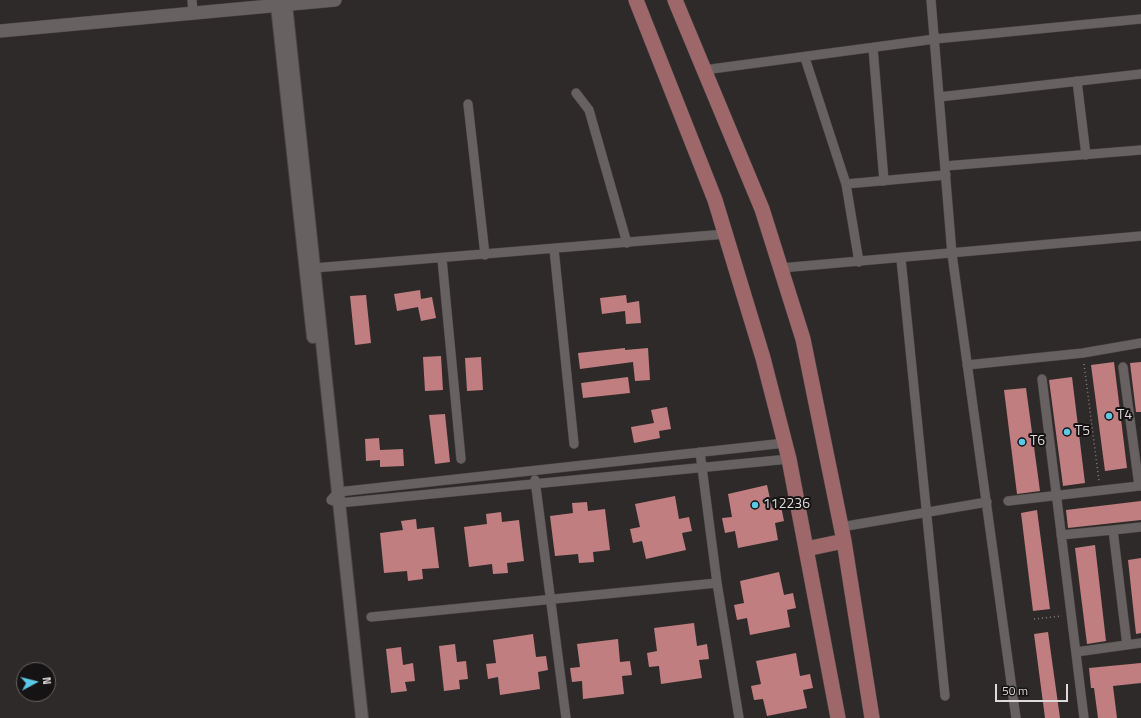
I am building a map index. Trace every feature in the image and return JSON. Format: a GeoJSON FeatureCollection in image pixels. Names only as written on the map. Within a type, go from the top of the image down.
{"type":"FeatureCollection","features":[{"type":"Feature","properties":{"kind":"main road"},"geometry":{"type":"LineString","coordinates":[[0,30],[193,14],[334,0]]}},
{"type":"Feature","properties":{"kind":"main road"},"geometry":{"type":"LineString","coordinates":[[636,0],[715,200],[763,358],[789,459],[838,718]]}},
{"type":"Feature","properties":{"kind":"main road"},"geometry":{"type":"LineString","coordinates":[[675,0],[762,208],[803,340],[842,534],[872,718]]}},
{"type":"Feature","properties":{"kind":"main road"},"geometry":{"type":"LineString","coordinates":[[806,549],[842,534]]}},
{"type":"Feature","properties":{"kind":"street"},"geometry":{"type":"LineString","coordinates":[[192,0],[193,14]]}},
{"type":"Feature","properties":{"kind":"street"},"geometry":{"type":"LineString","coordinates":[[931,0],[952,254],[1016,718]]}},
{"type":"Feature","properties":{"kind":"street"},"geometry":{"type":"LineString","coordinates":[[282,5],[314,268],[336,498],[354,718]]}},
{"type":"Feature","properties":{"kind":"street"},"geometry":{"type":"LineString","coordinates":[[282,5],[336,498],[362,718]]}},
{"type":"Feature","properties":{"kind":"street"},"geometry":{"type":"LineString","coordinates":[[704,70],[935,40],[1141,19]]}},
{"type":"Feature","properties":{"kind":"street"},"geometry":{"type":"LineString","coordinates":[[873,48],[884,181]]}},
{"type":"Feature","properties":{"kind":"street"},"geometry":{"type":"LineString","coordinates":[[805,58],[846,184],[859,262]]}},
{"type":"Feature","properties":{"kind":"street"},"geometry":{"type":"LineString","coordinates":[[939,97],[1141,74]]}},
{"type":"Feature","properties":{"kind":"street"},"geometry":{"type":"LineString","coordinates":[[1077,81],[1086,154]]}},
{"type":"Feature","properties":{"kind":"street"},"geometry":{"type":"LineString","coordinates":[[576,93],[590,110],[627,243]]}},
{"type":"Feature","properties":{"kind":"street"},"geometry":{"type":"LineString","coordinates":[[468,104],[485,255]]}},
{"type":"Feature","properties":{"kind":"street"},"geometry":{"type":"LineString","coordinates":[[846,184],[884,181],[946,171],[1086,154],[1141,150]]}},
{"type":"Feature","properties":{"kind":"street"},"geometry":{"type":"LineString","coordinates":[[314,268],[726,234]]}},
{"type":"Feature","properties":{"kind":"street"},"geometry":{"type":"LineString","coordinates":[[781,268],[901,259],[1141,236]]}},
{"type":"Feature","properties":{"kind":"street"},"geometry":{"type":"LineString","coordinates":[[554,249],[574,444]]}},
{"type":"Feature","properties":{"kind":"street"},"geometry":{"type":"LineString","coordinates":[[442,258],[461,459]]}},
{"type":"Feature","properties":{"kind":"street"},"geometry":{"type":"LineString","coordinates":[[901,259],[945,696]]}},
{"type":"Feature","properties":{"kind":"street"},"geometry":{"type":"LineString","coordinates":[[967,365],[1083,353],[1141,343]]}},
{"type":"Feature","properties":{"kind":"street"},"geometry":{"type":"LineString","coordinates":[[1008,501],[1140,486],[1123,367]]}},
{"type":"Feature","properties":{"kind":"street"},"geometry":{"type":"LineString","coordinates":[[1042,379],[1084,718]]}},
{"type":"Feature","properties":{"kind":"street"},"geometry":{"type":"LineString","coordinates":[[336,498],[534,471],[784,442]]}},
{"type":"Feature","properties":{"kind":"street"},"geometry":{"type":"LineString","coordinates":[[700,452],[717,583],[739,718]]}},
{"type":"Feature","properties":{"kind":"street"},"geometry":{"type":"LineString","coordinates":[[336,498],[536,485],[789,459]]}},
{"type":"Feature","properties":{"kind":"street"},"geometry":{"type":"LineString","coordinates":[[534,471],[566,718]]}},
{"type":"Feature","properties":{"kind":"street"},"geometry":{"type":"LineString","coordinates":[[842,534],[927,514],[987,502]]}},
{"type":"Feature","properties":{"kind":"street"},"geometry":{"type":"LineString","coordinates":[[1061,535],[1141,527]]}},
{"type":"Feature","properties":{"kind":"street"},"geometry":{"type":"LineString","coordinates":[[1113,530],[1127,645]]}},
{"type":"Feature","properties":{"kind":"street"},"geometry":{"type":"LineString","coordinates":[[371,617],[717,583]]}},
{"type":"Feature","properties":{"kind":"street"},"geometry":{"type":"LineString","coordinates":[[1076,652],[1141,644]]}},
{"type":"Feature","properties":{"kind":"path"},"geometry":{"type":"LineString","coordinates":[[1084,364],[1100,491]]}},
{"type":"Feature","properties":{"kind":"path"},"geometry":{"type":"LineString","coordinates":[[1034,619],[1071,615]]}},
{"type":"Feature","properties":{"kind":"building"},"geometry":{"type":"Polygon","coordinates":[[[420,290],[421,299],[432,297],[436,318],[421,321],[418,307],[397,311],[394,294],[420,290]]]}},
{"type":"Feature","properties":{"kind":"building"},"geometry":{"type":"Polygon","coordinates":[[[366,295],[371,343],[355,345],[350,296],[366,295]]]}},
{"type":"Feature","properties":{"kind":"building"},"geometry":{"type":"Polygon","coordinates":[[[626,295],[627,303],[639,301],[641,323],[626,324],[625,311],[602,314],[600,298],[626,295]]]}},
{"type":"Feature","properties":{"kind":"building"},"geometry":{"type":"Polygon","coordinates":[[[625,348],[625,350],[648,348],[650,380],[635,381],[633,362],[580,369],[578,353],[625,348]]]}},
{"type":"Feature","properties":{"kind":"building"},"geometry":{"type":"Polygon","coordinates":[[[441,356],[443,390],[425,391],[423,357],[441,356]]]}},
{"type":"Feature","properties":{"kind":"building"},"geometry":{"type":"Polygon","coordinates":[[[481,357],[483,390],[467,391],[465,358],[481,357]]]}},
{"type":"Feature","properties":{"kind":"building","name":"T4"},"geometry":{"type":"Polygon","coordinates":[[[1114,362],[1127,468],[1105,471],[1091,365],[1114,362]]]}},
{"type":"Feature","properties":{"kind":"building"},"geometry":{"type":"Polygon","coordinates":[[[1141,362],[1141,412],[1136,412],[1130,363],[1141,362]]]}},
{"type":"Feature","properties":{"kind":"building"},"geometry":{"type":"Polygon","coordinates":[[[628,377],[630,393],[583,398],[581,383],[628,377]]]}},
{"type":"Feature","properties":{"kind":"building","name":"T5"},"geometry":{"type":"Polygon","coordinates":[[[1072,377],[1085,483],[1063,486],[1049,380],[1072,377]]]}},
{"type":"Feature","properties":{"kind":"building","name":"T6"},"geometry":{"type":"Polygon","coordinates":[[[1026,388],[1040,491],[1017,494],[1004,390],[1026,388]]]}},
{"type":"Feature","properties":{"kind":"building"},"geometry":{"type":"Polygon","coordinates":[[[667,407],[671,429],[659,431],[660,438],[634,443],[631,427],[654,423],[651,410],[667,407]]]}},
{"type":"Feature","properties":{"kind":"building"},"geometry":{"type":"Polygon","coordinates":[[[445,414],[450,462],[435,464],[429,415],[445,414]]]}},
{"type":"Feature","properties":{"kind":"building"},"geometry":{"type":"Polygon","coordinates":[[[379,438],[380,450],[403,449],[404,466],[380,467],[380,460],[366,461],[365,439],[379,438]]]}},
{"type":"Feature","properties":{"kind":"building"},"geometry":{"type":"Polygon","coordinates":[[[767,485],[772,508],[781,506],[784,521],[775,523],[778,540],[738,548],[735,531],[725,533],[722,518],[732,517],[728,494],[767,485]]]}},
{"type":"Feature","properties":{"kind":"building"},"geometry":{"type":"Polygon","coordinates":[[[675,496],[679,519],[689,517],[692,531],[682,533],[686,550],[646,559],[642,541],[633,543],[630,529],[640,527],[635,504],[675,496]]]}},
{"type":"Feature","properties":{"kind":"building"},"geometry":{"type":"Polygon","coordinates":[[[1141,501],[1141,520],[1068,528],[1066,510],[1141,501]]]}},
{"type":"Feature","properties":{"kind":"building"},"geometry":{"type":"Polygon","coordinates":[[[587,502],[588,511],[605,509],[610,550],[593,552],[594,562],[579,563],[578,554],[555,556],[550,516],[573,513],[572,503],[587,502]]]}},
{"type":"Feature","properties":{"kind":"building"},"geometry":{"type":"Polygon","coordinates":[[[1037,510],[1050,609],[1033,611],[1021,513],[1037,510]]]}},
{"type":"Feature","properties":{"kind":"building"},"geometry":{"type":"Polygon","coordinates":[[[501,512],[502,522],[519,520],[524,561],[507,563],[508,573],[493,574],[492,564],[469,567],[464,527],[487,524],[486,514],[501,512]]]}},
{"type":"Feature","properties":{"kind":"building"},"geometry":{"type":"Polygon","coordinates":[[[416,519],[417,529],[434,527],[439,568],[422,569],[423,579],[408,581],[407,571],[384,573],[380,533],[403,530],[401,521],[416,519]]]}},
{"type":"Feature","properties":{"kind":"building"},"geometry":{"type":"Polygon","coordinates":[[[1095,545],[1106,641],[1087,644],[1075,548],[1095,545]]]}},
{"type":"Feature","properties":{"kind":"building"},"geometry":{"type":"Polygon","coordinates":[[[1141,558],[1141,633],[1136,634],[1128,560],[1141,558]]]}},
{"type":"Feature","properties":{"kind":"building"},"geometry":{"type":"Polygon","coordinates":[[[779,572],[784,595],[793,593],[796,608],[787,610],[790,627],[750,635],[747,618],[737,620],[734,605],[744,603],[740,581],[779,572]]]}},
{"type":"Feature","properties":{"kind":"building"},"geometry":{"type":"Polygon","coordinates":[[[694,623],[697,646],[707,644],[709,659],[699,660],[702,678],[661,684],[659,666],[649,667],[647,653],[657,651],[654,628],[694,623]]]}},
{"type":"Feature","properties":{"kind":"building"},"geometry":{"type":"Polygon","coordinates":[[[1048,632],[1060,718],[1045,718],[1034,634],[1048,632]]]}},
{"type":"Feature","properties":{"kind":"building"},"geometry":{"type":"Polygon","coordinates":[[[533,634],[536,657],[546,656],[548,670],[538,672],[540,689],[500,695],[498,677],[488,679],[486,664],[496,663],[493,640],[533,634]]]}},
{"type":"Feature","properties":{"kind":"building"},"geometry":{"type":"Polygon","coordinates":[[[618,639],[620,662],[630,661],[632,675],[622,676],[624,694],[583,699],[582,681],[572,682],[570,668],[580,667],[577,644],[618,639]]]}},
{"type":"Feature","properties":{"kind":"building"},"geometry":{"type":"Polygon","coordinates":[[[455,644],[457,662],[466,661],[468,679],[459,680],[460,689],[444,691],[439,646],[455,644]]]}},
{"type":"Feature","properties":{"kind":"building"},"geometry":{"type":"Polygon","coordinates":[[[401,647],[403,665],[413,663],[415,681],[405,682],[407,691],[391,693],[386,649],[401,647]]]}},
{"type":"Feature","properties":{"kind":"building"},"geometry":{"type":"Polygon","coordinates":[[[796,653],[800,676],[810,674],[813,688],[803,690],[807,708],[767,716],[763,699],[754,700],[751,686],[761,684],[756,661],[796,653]]]}},
{"type":"Feature","properties":{"kind":"building"},"geometry":{"type":"Polygon","coordinates":[[[1141,663],[1141,683],[1113,686],[1117,718],[1098,718],[1094,688],[1091,688],[1089,668],[1141,663]]]}},
{"type":"Feature","properties":{"kind":"place","name":"T4"},"geometry":{"type":"Point","coordinates":[1109,416]}},
{"type":"Feature","properties":{"kind":"place","name":"T5"},"geometry":{"type":"Point","coordinates":[1067,432]}},
{"type":"Feature","properties":{"kind":"place","name":"T6"},"geometry":{"type":"Point","coordinates":[1022,442]}},
{"type":"Feature","properties":{"kind":"place","name":"112236"},"geometry":{"type":"Point","coordinates":[755,505]}}]}
